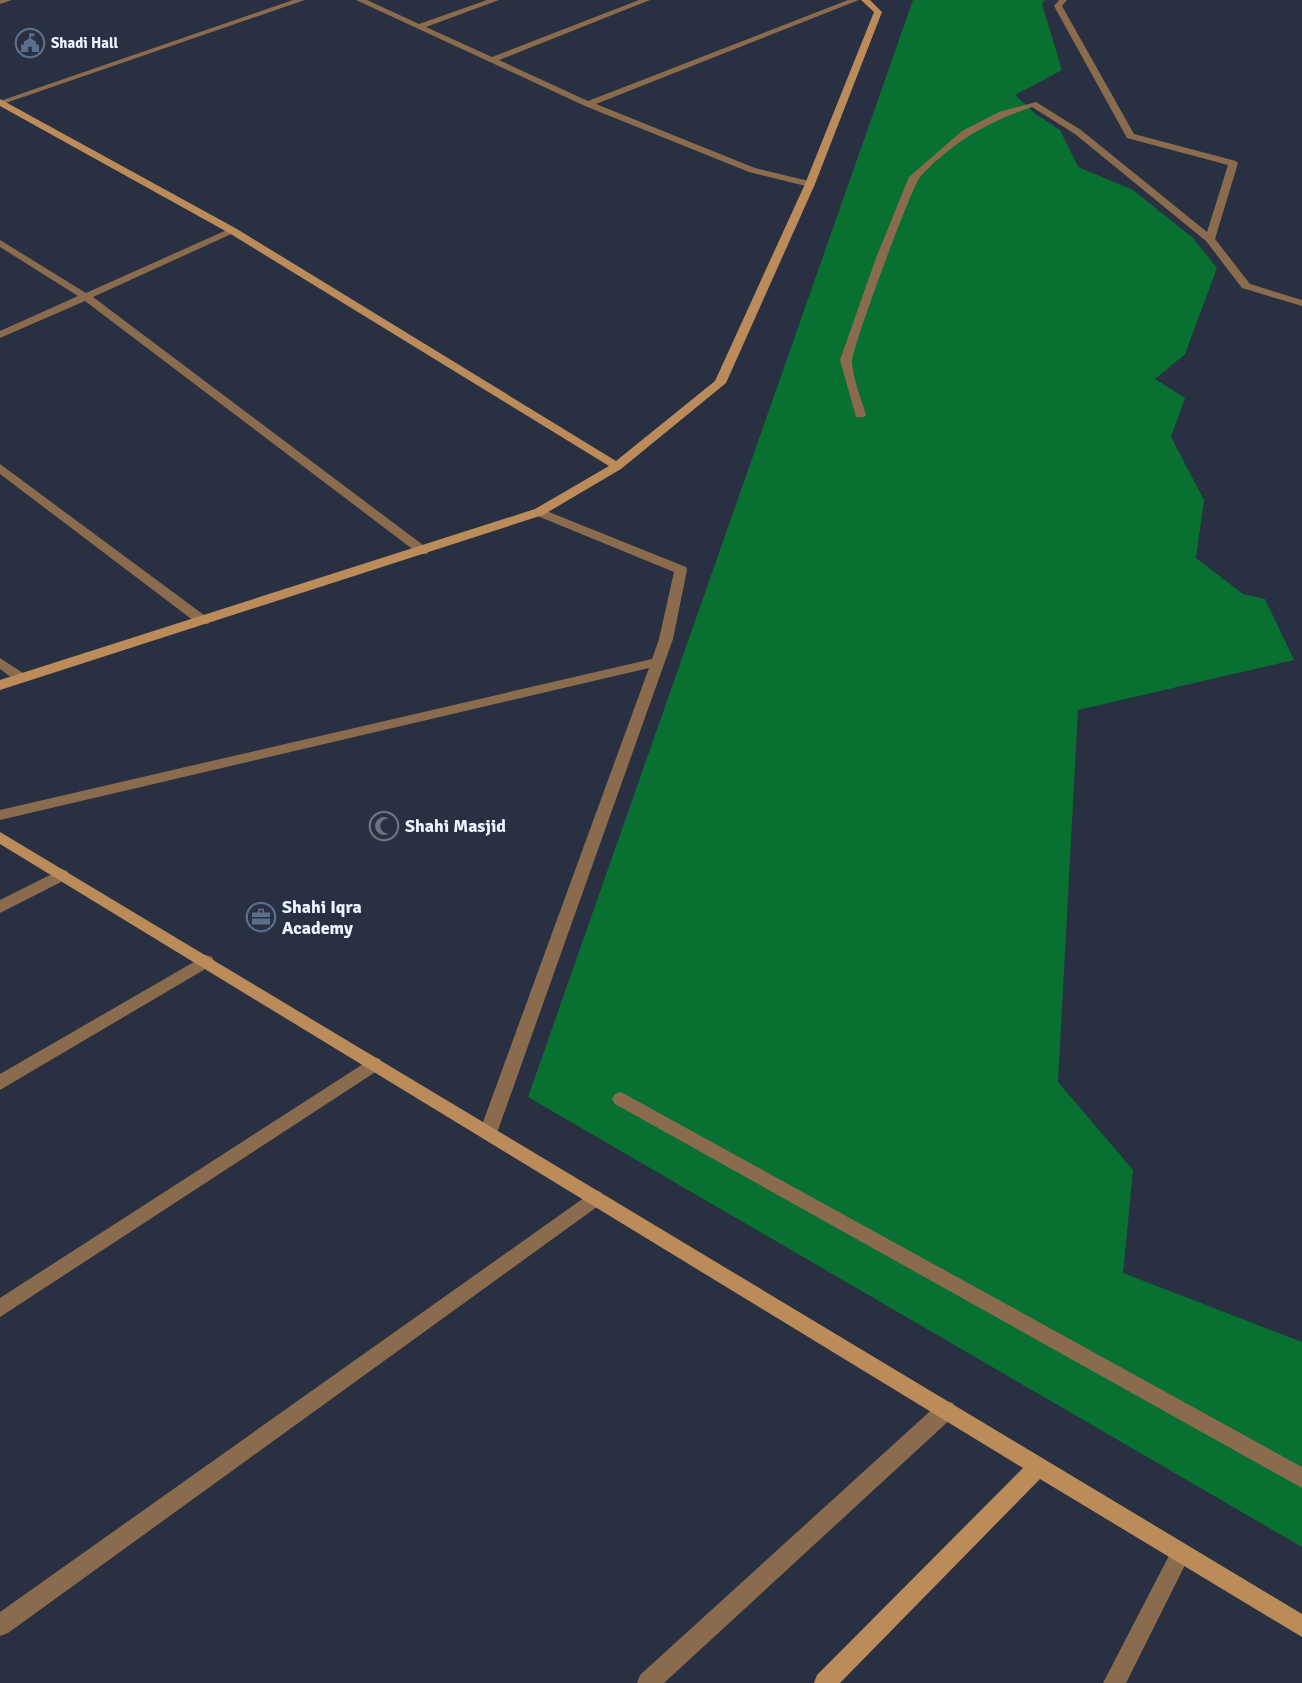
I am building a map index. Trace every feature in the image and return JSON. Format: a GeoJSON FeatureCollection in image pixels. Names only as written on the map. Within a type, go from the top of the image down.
{"type":"FeatureCollection","features":[{"type":"Feature","properties":{"kind":"street"},"geometry":{"type":"LineString","coordinates":[[0,2],[8,0]]}},
{"type":"Feature","properties":{"kind":"street"},"geometry":{"type":"LineString","coordinates":[[1,102],[301,0]]}},
{"type":"Feature","properties":{"kind":"street"},"geometry":{"type":"LineString","coordinates":[[360,0],[588,104],[752,170],[810,184]]}},
{"type":"Feature","properties":{"kind":"street"},"geometry":{"type":"LineString","coordinates":[[418,27],[495,0]]}},
{"type":"Feature","properties":{"kind":"street"},"geometry":{"type":"LineString","coordinates":[[492,60],[646,0]]}},
{"type":"Feature","properties":{"kind":"street"},"geometry":{"type":"LineString","coordinates":[[588,104],[855,0]]}},
{"type":"Feature","properties":{"kind":"street"},"geometry":{"type":"LineString","coordinates":[[0,685],[539,512],[617,466],[720,383],[810,184],[879,12],[865,0]]}},
{"type":"Feature","properties":{"kind":"street"},"geometry":{"type":"LineString","coordinates":[[1063,0],[1058,6],[1130,136],[1233,163],[1210,239]]}},
{"type":"Feature","properties":{"kind":"street"},"geometry":{"type":"LineString","coordinates":[[1,102],[233,231],[617,466]]}},
{"type":"Feature","properties":{"kind":"street"},"geometry":{"type":"LineString","coordinates":[[860,415],[846,360],[881,258],[914,177],[965,133],[1002,114],[1033,104],[1078,132],[1210,239],[1246,286],[1302,303]]}},
{"type":"Feature","properties":{"kind":"street"},"geometry":{"type":"LineString","coordinates":[[0,335],[233,231]]}},
{"type":"Feature","properties":{"kind":"street"},"geometry":{"type":"LineString","coordinates":[[0,243],[86,297],[423,551]]}},
{"type":"Feature","properties":{"kind":"street"},"geometry":{"type":"LineString","coordinates":[[0,468],[203,621]]}},
{"type":"Feature","properties":{"kind":"street"},"geometry":{"type":"LineString","coordinates":[[488,1132],[666,639],[681,570],[539,512]]}},
{"type":"Feature","properties":{"kind":"street"},"geometry":{"type":"LineString","coordinates":[[0,662],[21,678]]}},
{"type":"Feature","properties":{"kind":"street"},"geometry":{"type":"LineString","coordinates":[[0,815],[657,662]]}},
{"type":"Feature","properties":{"kind":"street"},"geometry":{"type":"LineString","coordinates":[[0,837],[1302,1626]]}},
{"type":"Feature","properties":{"kind":"street"},"geometry":{"type":"LineString","coordinates":[[0,907],[62,875]]}},
{"type":"Feature","properties":{"kind":"street"},"geometry":{"type":"LineString","coordinates":[[0,1083],[206,961]]}},
{"type":"Feature","properties":{"kind":"street"},"geometry":{"type":"LineString","coordinates":[[0,1308],[374,1064]]}},
{"type":"Feature","properties":{"kind":"street"},"geometry":{"type":"LineString","coordinates":[[621,1099],[1302,1478]]}},
{"type":"Feature","properties":{"kind":"street"},"geometry":{"type":"LineString","coordinates":[[0,1625],[596,1198]]}},
{"type":"Feature","properties":{"kind":"street"},"geometry":{"type":"LineString","coordinates":[[648,1683],[946,1410]]}},
{"type":"Feature","properties":{"kind":"street"},"geometry":{"type":"LineString","coordinates":[[825,1683],[1038,1467]]}},
{"type":"Feature","properties":{"kind":"street"},"geometry":{"type":"LineString","coordinates":[[1114,1683],[1181,1553]]}},
{"type":"Feature","properties":{"kind":"green space"},"geometry":{"type":"Polygon","coordinates":[[[913,0],[1045,0],[1042,4],[1062,70],[1015,95],[1037,115],[1060,130],[1078,167],[1133,190],[1193,238],[1217,268],[1185,354],[1155,379],[1185,398],[1171,437],[1204,500],[1196,558],[1243,594],[1265,599],[1294,660],[1078,710],[1058,1082],[1133,1170],[1123,1273],[1302,1342],[1302,1547],[528,1097],[913,0]]]}},
{"type":"Feature","properties":{"kind":"place","name":"Shadi Hall"},"geometry":{"type":"Point","coordinates":[30,43]}},
{"type":"Feature","properties":{"kind":"place","name":"Shahi Masjid"},"geometry":{"type":"Point","coordinates":[384,826]}},
{"type":"Feature","properties":{"kind":"place","name":"Shahi Iqra Academy"},"geometry":{"type":"Point","coordinates":[261,917]}}]}
